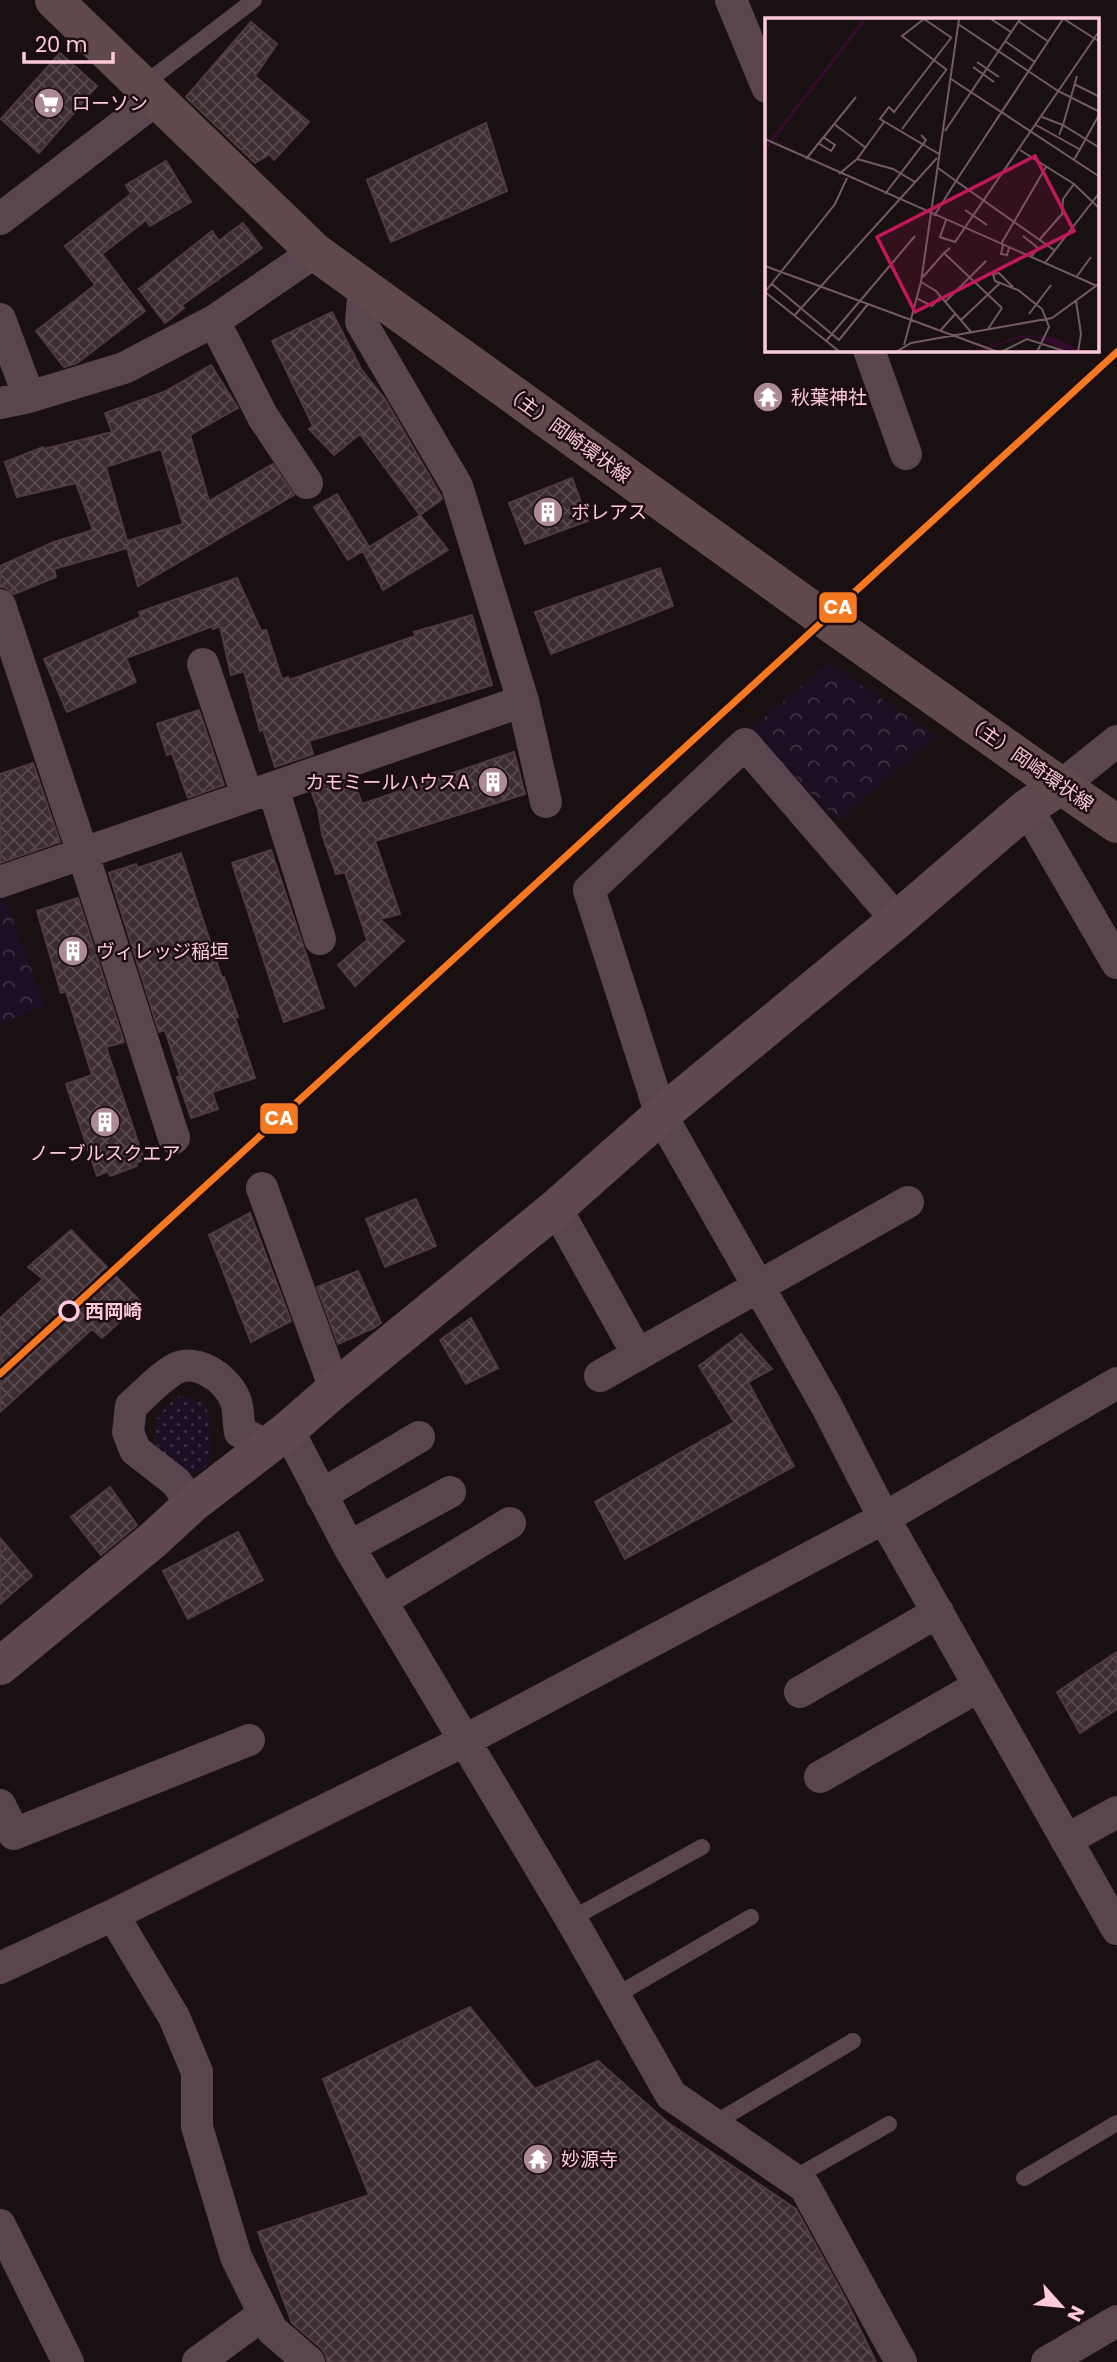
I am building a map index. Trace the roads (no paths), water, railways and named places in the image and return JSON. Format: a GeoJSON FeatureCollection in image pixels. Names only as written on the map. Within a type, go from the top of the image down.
{"type":"FeatureCollection","features":[{"type":"Feature","properties":{"kind":"main road","name":"（主）岡崎環状線"},"geometry":{"type":"LineString","coordinates":[[54,0],[315,252],[820,616],[1117,824]]}},
{"type":"Feature","properties":{"kind":"street"},"geometry":{"type":"LineString","coordinates":[[731,0],[765,82]]}},
{"type":"Feature","properties":{"kind":"street"},"geometry":{"type":"LineString","coordinates":[[0,219],[150,92]]}},
{"type":"Feature","properties":{"kind":"street"},"geometry":{"type":"LineString","coordinates":[[0,318],[15,400],[124,368],[214,321],[315,252]]}},
{"type":"Feature","properties":{"kind":"street"},"geometry":{"type":"LineString","coordinates":[[363,287],[361,322],[457,485],[523,701],[547,802]]}},
{"type":"Feature","properties":{"kind":"street"},"geometry":{"type":"LineString","coordinates":[[214,321],[263,418],[307,483]]}},
{"type":"Feature","properties":{"kind":"street"},"geometry":{"type":"LineString","coordinates":[[870,352],[906,454]]}},
{"type":"Feature","properties":{"kind":"street"},"geometry":{"type":"LineString","coordinates":[[0,605],[174,1138]]}},
{"type":"Feature","properties":{"kind":"street"},"geometry":{"type":"LineString","coordinates":[[203,664],[260,791],[320,939]]}},
{"type":"Feature","properties":{"kind":"street"},"geometry":{"type":"LineString","coordinates":[[0,882],[523,701]]}},
{"type":"Feature","properties":{"kind":"street"},"geometry":{"type":"LineString","coordinates":[[0,1666],[153,1540],[192,1504],[278,1438],[556,1208],[661,1115],[897,920],[1027,808],[1062,785],[1117,741]]}},
{"type":"Feature","properties":{"kind":"street"},"geometry":{"type":"LineString","coordinates":[[897,920],[745,744],[589,890],[661,1115],[826,1405],[884,1518],[1117,1929]]}},
{"type":"Feature","properties":{"kind":"street"},"geometry":{"type":"LineString","coordinates":[[1027,808],[1117,963]]}},
{"type":"Feature","properties":{"kind":"street"},"geometry":{"type":"LineString","coordinates":[[262,1188],[335,1389]]}},
{"type":"Feature","properties":{"kind":"street"},"geometry":{"type":"LineString","coordinates":[[600,1376],[908,1202]]}},
{"type":"Feature","properties":{"kind":"street"},"geometry":{"type":"LineString","coordinates":[[556,1208],[638,1355]]}},
{"type":"Feature","properties":{"kind":"street"},"geometry":{"type":"LineString","coordinates":[[192,1504],[176,1482],[135,1450],[128,1432],[131,1406],[174,1369],[191,1364],[209,1371],[236,1400],[240,1432],[278,1438],[321,1495],[671,2095],[805,2187],[901,2362]]}},
{"type":"Feature","properties":{"kind":"street"},"geometry":{"type":"LineString","coordinates":[[0,1968],[464,1741],[884,1518],[1117,1383]]}},
{"type":"Feature","properties":{"kind":"street"},"geometry":{"type":"LineString","coordinates":[[321,1495],[419,1437]]}},
{"type":"Feature","properties":{"kind":"street"},"geometry":{"type":"LineString","coordinates":[[349,1547],[450,1492]]}},
{"type":"Feature","properties":{"kind":"street"},"geometry":{"type":"LineString","coordinates":[[383,1600],[510,1523]]}},
{"type":"Feature","properties":{"kind":"street"},"geometry":{"type":"LineString","coordinates":[[800,1692],[938,1612]]}},
{"type":"Feature","properties":{"kind":"street"},"geometry":{"type":"LineString","coordinates":[[820,1777],[979,1686]]}},
{"type":"Feature","properties":{"kind":"street"},"geometry":{"type":"LineString","coordinates":[[0,1805],[14,1835],[249,1740]]}},
{"type":"Feature","properties":{"kind":"street"},"geometry":{"type":"LineString","coordinates":[[1066,1840],[1117,1812]]}},
{"type":"Feature","properties":{"kind":"street"},"geometry":{"type":"LineString","coordinates":[[113,1915],[174,2017],[197,2072],[197,2127],[236,2257],[272,2330],[309,2362]]}},
{"type":"Feature","properties":{"kind":"street"},"geometry":{"type":"LineString","coordinates":[[0,2225],[68,2362]]}},
{"type":"Feature","properties":{"kind":"street"},"geometry":{"type":"LineString","coordinates":[[198,2362],[264,2314]]}},
{"type":"Feature","properties":{"kind":"street"},"geometry":{"type":"LineString","coordinates":[[1047,2362],[1117,2321]]}},
{"type":"Feature","properties":{"kind":"lane"},"geometry":{"type":"LineString","coordinates":[[150,92],[254,0]]}},
{"type":"Feature","properties":{"kind":"lane"},"geometry":{"type":"LineString","coordinates":[[571,1920],[702,1847]]}},
{"type":"Feature","properties":{"kind":"lane"},"geometry":{"type":"LineString","coordinates":[[615,1996],[751,1917]]}},
{"type":"Feature","properties":{"kind":"lane"},"geometry":{"type":"LineString","coordinates":[[713,2124],[853,2041]]}},
{"type":"Feature","properties":{"kind":"lane"},"geometry":{"type":"LineString","coordinates":[[1024,2178],[1117,2123]]}},
{"type":"Feature","properties":{"kind":"lane"},"geometry":{"type":"LineString","coordinates":[[793,2178],[889,2124]]}},
{"type":"Feature","properties":{"kind":"place","name":"ローソン"},"geometry":{"type":"Point","coordinates":[49,103]}},
{"type":"Feature","properties":{"kind":"place","name":"秋葉神社"},"geometry":{"type":"Point","coordinates":[768,397]}},
{"type":"Feature","properties":{"kind":"place","name":"ボレアス"},"geometry":{"type":"Point","coordinates":[548,512]}},
{"type":"Feature","properties":{"kind":"place","name":"カモミールハウスA"},"geometry":{"type":"Point","coordinates":[493,782]}},
{"type":"Feature","properties":{"kind":"place","name":"ヴィレッジ稲垣"},"geometry":{"type":"Point","coordinates":[73,951]}},
{"type":"Feature","properties":{"kind":"place","name":"ノーブルスクエア"},"geometry":{"type":"Point","coordinates":[105,1122]}},
{"type":"Feature","properties":{"kind":"place","name":"西岡崎"},"geometry":{"type":"Point","coordinates":[69,1311]}},
{"type":"Feature","properties":{"kind":"place","name":"妙源寺"},"geometry":{"type":"Point","coordinates":[538,2159]}}]}
